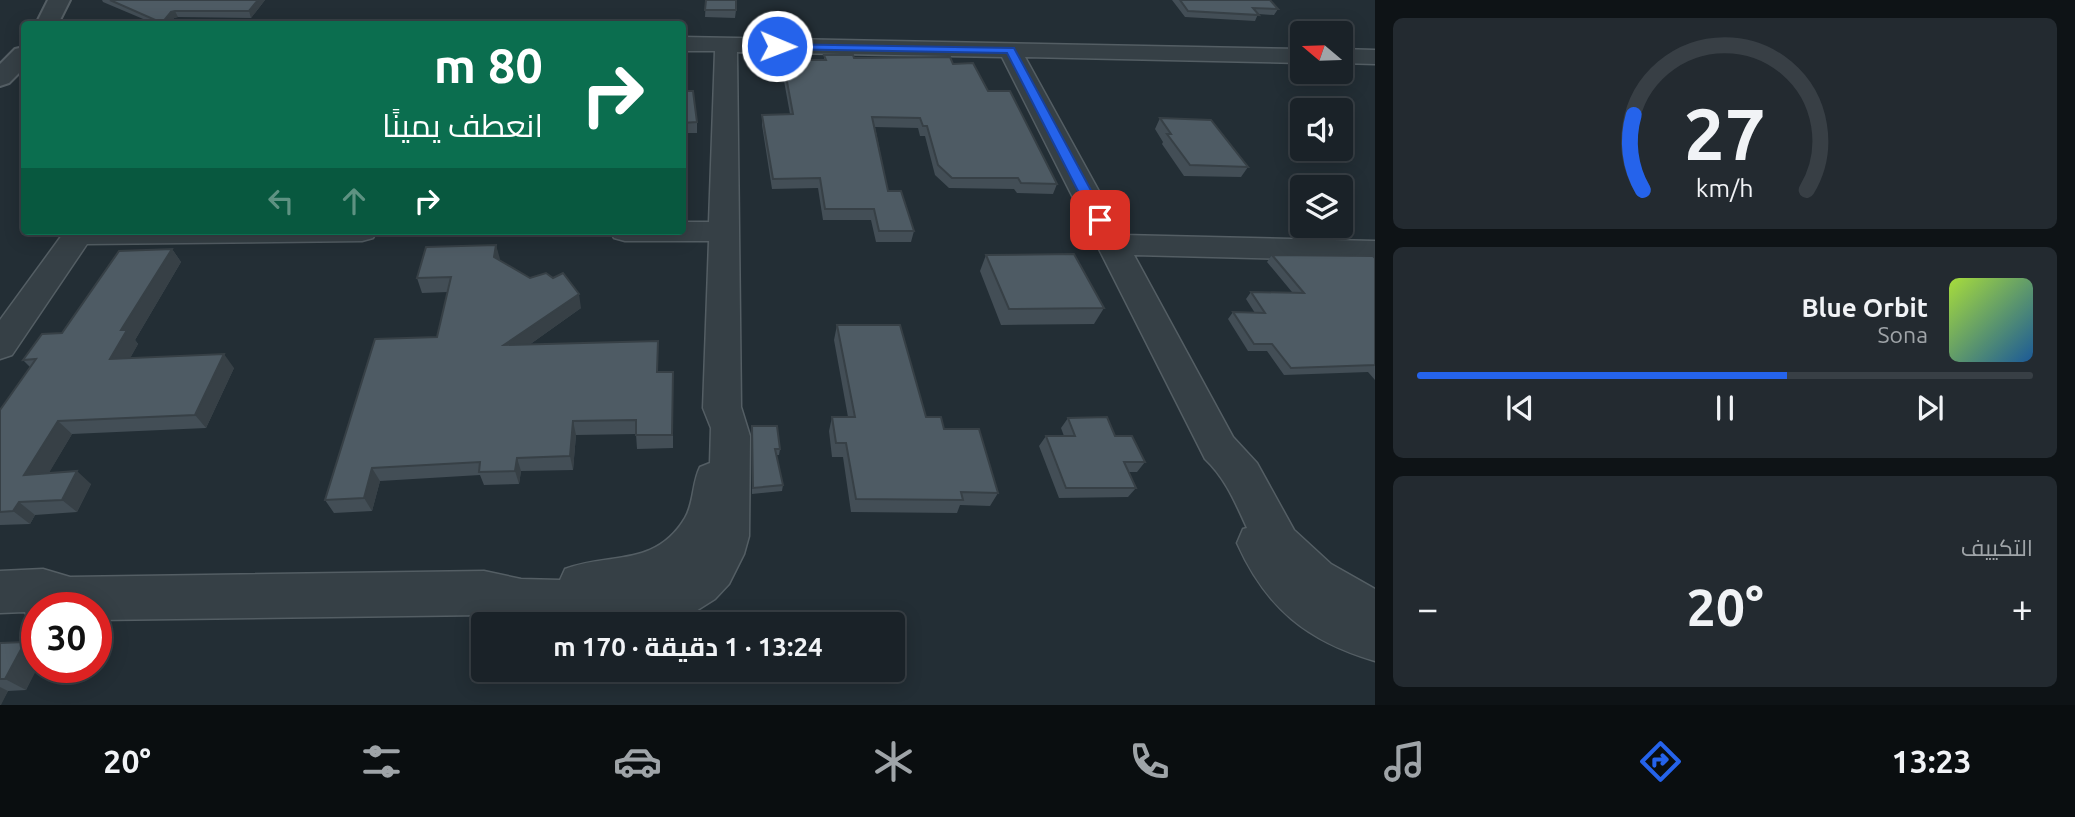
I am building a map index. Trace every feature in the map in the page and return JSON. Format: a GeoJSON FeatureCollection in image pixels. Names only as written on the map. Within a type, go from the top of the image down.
{"type":"FeatureCollection","features":[{"type":"Feature","properties":{"kind":"street"},"geometry":{"type":"LineString","coordinates":[[48,21],[59,0]]}},
{"type":"Feature","properties":{"kind":"street"},"geometry":{"type":"LineString","coordinates":[[686,44],[1290,55]]}},
{"type":"Feature","properties":{"kind":"street"},"geometry":{"type":"LineString","coordinates":[[112,603],[484,593],[522,601],[653,605],[674,599],[708,577],[720,561],[730,526],[730,426],[722,408],[726,45]]}},
{"type":"Feature","properties":{"kind":"street"},"geometry":{"type":"LineString","coordinates":[[1010,50],[1219,448],[1239,469],[1271,532],[1308,573],[1335,591],[1375,611]]}},
{"type":"Feature","properties":{"kind":"street"},"geometry":{"type":"LineString","coordinates":[[1353,56],[1375,57]]}},
{"type":"Feature","properties":{"kind":"street"},"geometry":{"type":"LineString","coordinates":[[0,78],[21,57]]}},
{"type":"Feature","properties":{"kind":"street"},"geometry":{"type":"LineString","coordinates":[[686,232],[723,232]]}},
{"type":"Feature","properties":{"kind":"street"},"geometry":{"type":"LineString","coordinates":[[0,346],[78,235]]}},
{"type":"Feature","properties":{"kind":"street"},"geometry":{"type":"LineString","coordinates":[[1113,245],[1375,251]]}},
{"type":"Feature","properties":{"kind":"street"},"geometry":{"type":"LineString","coordinates":[[1219,448],[1217,455],[1222,472],[1265,559],[1282,582],[1306,604],[1333,622],[1375,638]]}},
{"type":"Feature","properties":{"kind":"street"},"geometry":{"type":"LineString","coordinates":[[0,592],[54,592]]}},
{"type":"Feature","properties":{"kind":"street"},"geometry":{"type":"LineString","coordinates":[[0,611],[21,608]]}},
{"type":"Feature","properties":{"kind":"building"},"geometry":{"type":"Polygon","coordinates":[[[110,0],[258,0],[249,11],[175,11],[164,21],[157,21],[110,0]]]}},
{"type":"Feature","properties":{"kind":"building"},"geometry":{"type":"Polygon","coordinates":[[[706,0],[736,0],[736,10],[705,10],[706,0]]]}},
{"type":"Feature","properties":{"kind":"building"},"geometry":{"type":"Polygon","coordinates":[[[1180,0],[1270,0],[1278,9],[1253,8],[1259,15],[1188,11],[1180,0]]]}},
{"type":"Feature","properties":{"kind":"building"},"geometry":{"type":"Polygon","coordinates":[[[824,55],[853,55],[854,58],[950,57],[953,64],[973,63],[988,91],[1010,91],[1057,184],[1021,183],[1018,178],[952,178],[938,165],[927,126],[923,126],[920,118],[872,117],[888,191],[901,191],[914,231],[879,231],[874,209],[825,209],[820,178],[773,179],[762,115],[793,114],[783,60],[826,60],[824,55]]]}},
{"type":"Feature","properties":{"kind":"building"},"geometry":{"type":"Polygon","coordinates":[[[686,91],[693,91],[697,122],[686,123],[686,91]]]}},
{"type":"Feature","properties":{"kind":"building"},"geometry":{"type":"Polygon","coordinates":[[[1160,118],[1211,120],[1248,167],[1190,165],[1167,134],[1171,134],[1160,118]]]}},
{"type":"Feature","properties":{"kind":"building"},"geometry":{"type":"Polygon","coordinates":[[[496,245],[494,257],[530,278],[546,273],[553,278],[563,273],[579,294],[504,345],[658,341],[657,372],[673,372],[672,435],[636,435],[636,420],[573,421],[570,456],[517,458],[515,471],[479,472],[480,462],[372,468],[364,498],[325,500],[375,339],[437,337],[451,277],[417,278],[426,247],[496,245]]]}},
{"type":"Feature","properties":{"kind":"building"},"geometry":{"type":"Polygon","coordinates":[[[172,249],[121,330],[127,330],[110,359],[224,354],[195,415],[58,421],[24,475],[77,471],[62,500],[19,502],[13,511],[0,512],[0,410],[36,359],[23,360],[42,334],[62,333],[119,251],[172,249]]]}},
{"type":"Feature","properties":{"kind":"building"},"geometry":{"type":"Polygon","coordinates":[[[1074,254],[1104,308],[1009,309],[986,255],[1074,254]]]}},
{"type":"Feature","properties":{"kind":"building"},"geometry":{"type":"Polygon","coordinates":[[[1272,255],[1375,258],[1375,365],[1291,368],[1272,344],[1254,344],[1233,312],[1265,313],[1251,292],[1304,293],[1272,255]]]}},
{"type":"Feature","properties":{"kind":"building"},"geometry":{"type":"Polygon","coordinates":[[[837,325],[900,325],[926,417],[941,417],[944,429],[979,429],[998,493],[961,492],[963,500],[856,499],[846,443],[836,443],[832,417],[855,417],[837,325]]]}},
{"type":"Feature","properties":{"kind":"building"},"geometry":{"type":"Polygon","coordinates":[[[1107,417],[1115,436],[1132,436],[1145,462],[1124,462],[1136,488],[1066,488],[1046,436],[1075,436],[1068,418],[1107,417]]]}},
{"type":"Feature","properties":{"kind":"building"},"geometry":{"type":"Polygon","coordinates":[[[752,426],[777,426],[780,449],[775,449],[783,485],[753,488],[752,426]]]}},
{"type":"Feature","properties":{"kind":"building"},"geometry":{"type":"Polygon","coordinates":[[[21,642],[21,649],[5,679],[0,679],[0,643],[21,642]]]}},
{"type":"Feature","properties":{"kind":"route"},"geometry":{"type":"LineString","coordinates":[[777,46],[1010,50],[1100,220]]}}]}
